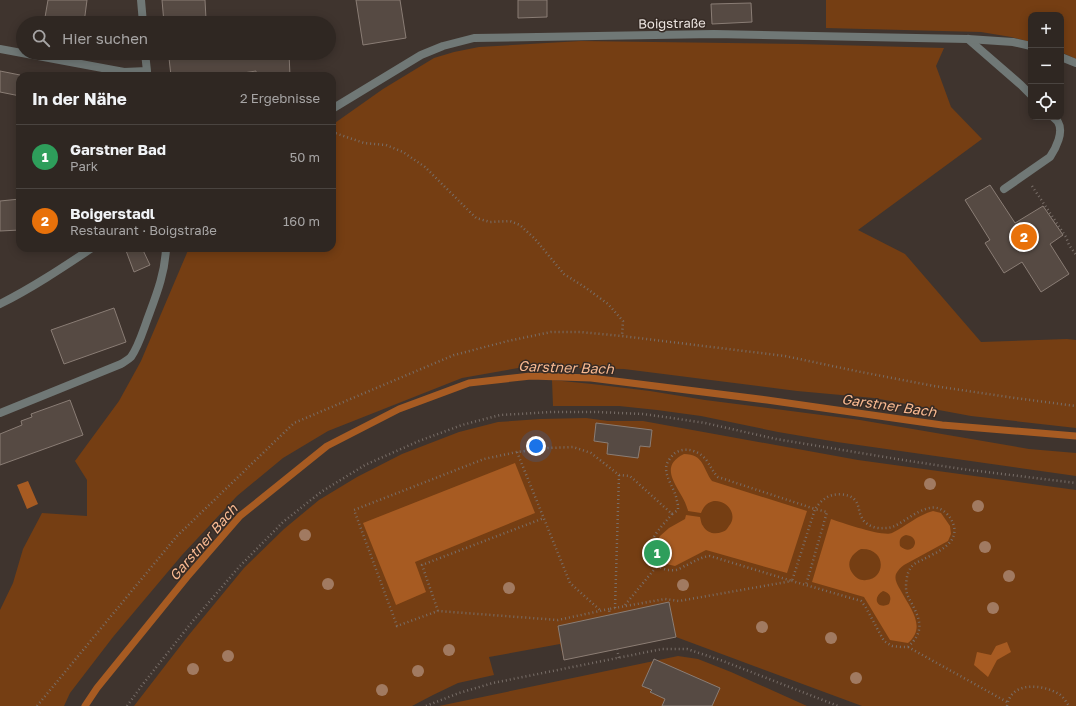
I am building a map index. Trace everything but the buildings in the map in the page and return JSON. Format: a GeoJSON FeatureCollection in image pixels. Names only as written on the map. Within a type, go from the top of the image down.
{"type":"FeatureCollection","features":[{"type":"Feature","properties":{"kind":"street"},"geometry":{"type":"LineString","coordinates":[[141,0],[142,16]]}},
{"type":"Feature","properties":{"kind":"street","name":"Boigstraße"},"geometry":{"type":"LineString","coordinates":[[336,107],[420,55],[443,46],[474,38],[714,34],[968,39],[1013,42],[1028,45]]}},
{"type":"Feature","properties":{"kind":"street"},"geometry":{"type":"LineString","coordinates":[[968,39],[1028,92]]}},
{"type":"Feature","properties":{"kind":"street"},"geometry":{"type":"LineString","coordinates":[[0,49],[16,52]]}},
{"type":"Feature","properties":{"kind":"street"},"geometry":{"type":"LineString","coordinates":[[1064,57],[1076,63]]}},
{"type":"Feature","properties":{"kind":"street"},"geometry":{"type":"LineString","coordinates":[[59,60],[124,72]]}},
{"type":"Feature","properties":{"kind":"street"},"geometry":{"type":"LineString","coordinates":[[146,60],[147,72]]}},
{"type":"Feature","properties":{"kind":"street"},"geometry":{"type":"LineString","coordinates":[[1004,189],[1050,157],[1055,150],[1060,130],[1056,120]]}},
{"type":"Feature","properties":{"kind":"street"},"geometry":{"type":"LineString","coordinates":[[0,304],[23,292],[86,252]]}},
{"type":"Feature","properties":{"kind":"street"},"geometry":{"type":"LineString","coordinates":[[0,413],[121,364],[129,358],[135,351],[140,340],[160,286],[164,272],[166,252]]}},
{"type":"Feature","properties":{"kind":"path"},"geometry":{"type":"LineString","coordinates":[[336,133],[364,143],[386,145],[403,152],[425,166],[476,218],[490,222],[510,221],[520,225],[535,239],[564,274],[608,304],[623,321],[622,336]]}},
{"type":"Feature","properties":{"kind":"path"},"geometry":{"type":"LineString","coordinates":[[1025,175],[1066,237],[1076,255]]}},
{"type":"Feature","properties":{"kind":"path"},"geometry":{"type":"LineString","coordinates":[[37,706],[177,536],[294,423],[454,355],[551,332],[580,332],[785,356],[934,386],[1076,406]]}},
{"type":"Feature","properties":{"kind":"path"},"geometry":{"type":"LineString","coordinates":[[127,706],[192,622],[239,567],[283,522],[321,492],[365,466],[419,441],[462,425],[500,415],[552,412],[643,414],[705,423],[776,439],[896,459],[1076,483]]}},
{"type":"Feature","properties":{"kind":"path"},"geometry":{"type":"LineString","coordinates":[[672,514],[630,476],[619,475],[591,453],[573,447],[548,448],[517,452],[484,459],[354,510],[397,626],[438,611],[558,620],[665,599],[679,601],[792,581]]}},
{"type":"Feature","properties":{"kind":"path"},"geometry":{"type":"LineString","coordinates":[[806,585],[827,512],[718,477],[706,460],[697,451],[687,449],[679,451],[670,457],[666,467],[668,480],[677,500],[678,510],[672,514],[658,531],[650,546],[652,558],[657,566],[670,570],[676,570],[702,557],[710,556],[792,581],[861,601],[884,641],[892,646],[908,647],[1007,704],[1011,695],[1020,689],[1031,686],[1044,688],[1061,695],[1069,706]]}},
{"type":"Feature","properties":{"kind":"path"},"geometry":{"type":"LineString","coordinates":[[517,452],[570,583],[601,611]]}},
{"type":"Feature","properties":{"kind":"path"},"geometry":{"type":"LineString","coordinates":[[616,608],[619,475]]}},
{"type":"Feature","properties":{"kind":"path"},"geometry":{"type":"LineString","coordinates":[[792,581],[815,509],[826,497],[846,494],[854,498],[859,506],[862,519],[868,525],[879,528],[891,527],[927,507],[942,509],[952,520],[954,528],[951,542],[914,564],[910,569],[906,586],[906,595],[918,615],[920,631],[908,647]]}},
{"type":"Feature","properties":{"kind":"path"},"geometry":{"type":"LineString","coordinates":[[438,611],[422,565],[544,518]]}},
{"type":"Feature","properties":{"kind":"path"},"geometry":{"type":"LineString","coordinates":[[624,606],[657,566]]}},
{"type":"Feature","properties":{"kind":"path"},"geometry":{"type":"LineString","coordinates":[[609,609],[610,615]]}},
{"type":"Feature","properties":{"kind":"path"},"geometry":{"type":"LineString","coordinates":[[617,649],[619,658]]}},
{"type":"Feature","properties":{"kind":"path"},"geometry":{"type":"LineString","coordinates":[[426,706],[459,692],[493,683],[662,649],[688,649],[723,661],[838,706]]}},
{"type":"Feature","properties":{"kind":"shaded area"},"geometry":{"type":"Polygon","coordinates":[[[826,0],[1076,0],[1076,59],[1064,53],[1064,12],[1028,12],[1028,41],[981,32],[826,28],[826,0]]]}},
{"type":"Feature","properties":{"kind":"shaded area"},"geometry":{"type":"Polygon","coordinates":[[[581,41],[799,44],[944,48],[936,66],[951,107],[982,139],[858,230],[905,254],[981,342],[1076,340],[1076,428],[971,416],[874,398],[797,391],[624,369],[524,367],[462,378],[328,431],[283,458],[237,496],[182,555],[113,637],[70,693],[64,706],[0,706],[0,610],[13,583],[23,549],[42,513],[87,516],[87,480],[75,461],[119,401],[141,361],[187,252],[336,252],[336,122],[383,89],[434,58],[479,47],[581,41]]]}},
{"type":"Feature","properties":{"kind":"shaded area"},"geometry":{"type":"Polygon","coordinates":[[[552,380],[650,391],[705,400],[860,420],[1029,449],[1076,453],[1076,476],[837,442],[778,432],[701,416],[657,410],[619,406],[553,406],[552,380]]]}},
{"type":"Feature","properties":{"kind":"shaded area"},"geometry":{"type":"Polygon","coordinates":[[[586,418],[608,421],[643,421],[858,460],[1076,490],[1076,706],[862,706],[676,637],[564,660],[560,644],[489,657],[494,675],[458,683],[412,706],[134,706],[188,636],[244,568],[284,529],[319,500],[357,477],[402,454],[459,432],[498,422],[586,418]]]}},
{"type":"Feature","properties":{"kind":"shaded area"},"geometry":{"type":"Polygon","coordinates":[[[684,454],[691,455],[699,459],[712,481],[807,511],[787,573],[706,550],[675,566],[662,563],[657,557],[655,545],[660,536],[669,528],[685,519],[686,515],[700,517],[705,528],[709,532],[714,533],[719,533],[725,530],[729,526],[732,519],[732,513],[729,508],[724,503],[718,501],[706,505],[701,513],[688,511],[671,473],[671,466],[675,460],[684,454]]]}},
{"type":"Feature","properties":{"kind":"shaded area"},"geometry":{"type":"Polygon","coordinates":[[[515,463],[535,513],[415,562],[426,592],[396,605],[363,523],[515,463]]]}},
{"type":"Feature","properties":{"kind":"shaded area"},"geometry":{"type":"Polygon","coordinates":[[[28,481],[38,504],[27,509],[17,485],[28,481]]]}},
{"type":"Feature","properties":{"kind":"shaded area"},"geometry":{"type":"Polygon","coordinates":[[[933,511],[941,513],[950,526],[951,534],[948,541],[904,565],[896,574],[897,583],[915,617],[917,624],[914,637],[908,643],[890,640],[864,597],[812,582],[831,519],[863,529],[887,534],[892,533],[933,511]],[[906,535],[900,539],[900,546],[909,550],[915,543],[914,539],[906,535]],[[861,549],[852,556],[849,563],[849,567],[853,574],[860,580],[873,578],[877,575],[880,569],[881,564],[879,558],[876,553],[870,550],[861,549]],[[883,591],[877,597],[877,602],[879,604],[889,604],[889,594],[883,591]]]}},
{"type":"Feature","properties":{"kind":"shaded area"},"geometry":{"type":"Polygon","coordinates":[[[1007,642],[1011,652],[997,660],[988,677],[974,665],[977,652],[991,655],[996,646],[1007,642]]]}},
{"type":"Feature","properties":{"kind":"shaded area"},"geometry":{"type":"Polygon","coordinates":[[[678,656],[698,659],[807,706],[439,706],[678,656]]]}},
{"type":"Feature","properties":{"kind":"waterway","name":"Garstner Bach"},"geometry":{"type":"LineString","coordinates":[[85,706],[97,688],[187,577],[240,516],[327,446],[399,409],[469,383],[531,376],[591,378],[767,400],[942,425],[1076,436]]}},
{"type":"Feature","properties":{"kind":"place","name":"Boigerstadl"},"geometry":{"type":"Point","coordinates":[1024,237]}},
{"type":"Feature","properties":{"kind":"place","name":"Garstner Bad"},"geometry":{"type":"Point","coordinates":[657,553]}}]}
